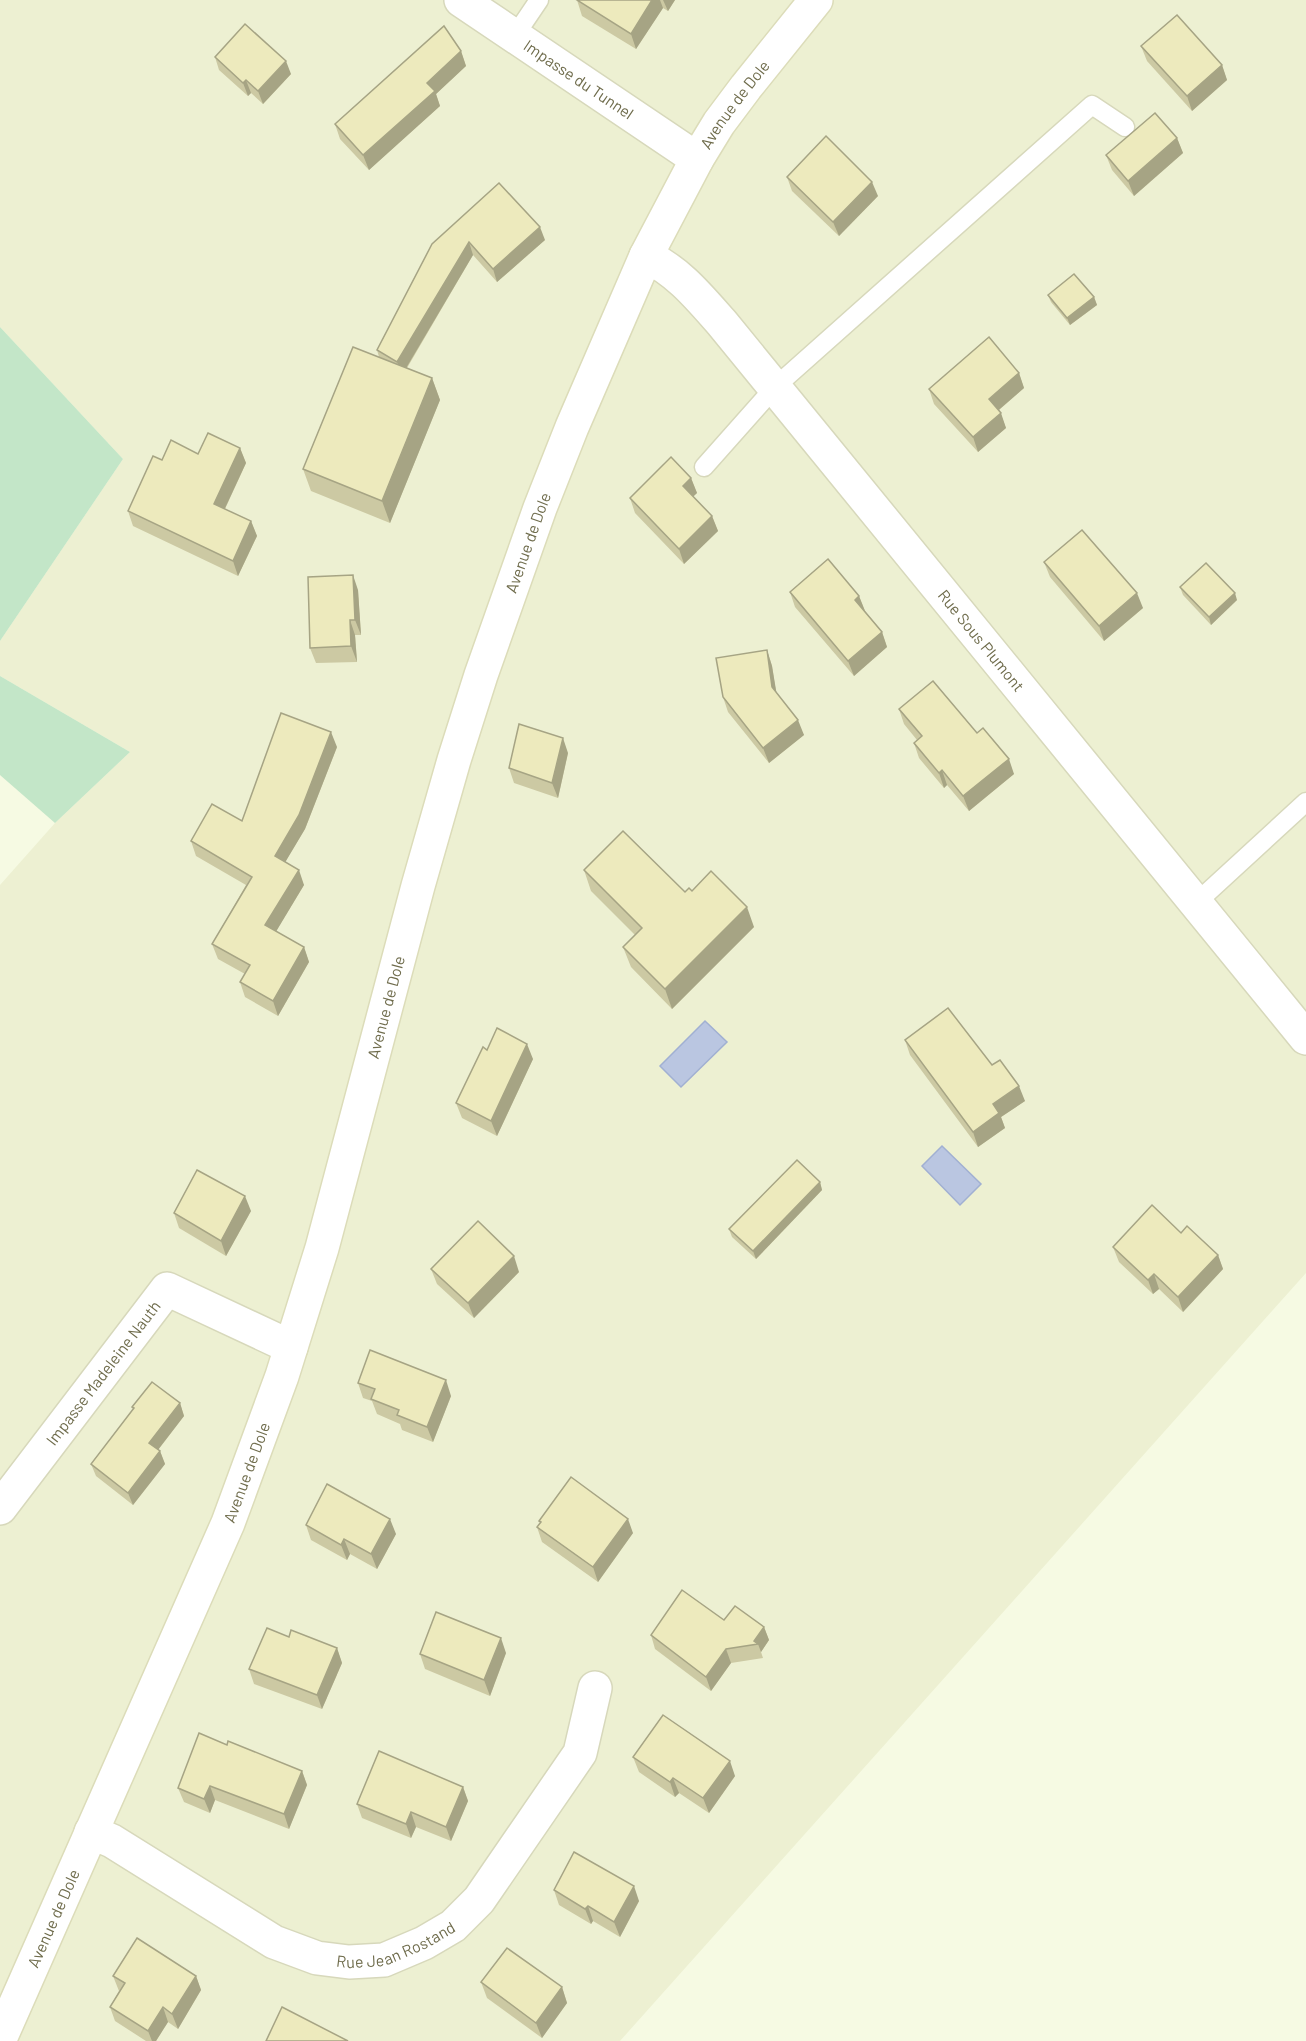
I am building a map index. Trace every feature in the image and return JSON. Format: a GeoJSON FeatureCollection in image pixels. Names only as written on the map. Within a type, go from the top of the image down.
{"type":"FeatureCollection","features":[{"type":"Feature","properties":{"kind":"street","name":"Impasse du Tunnel"},"geometry":{"type":"LineString","coordinates":[[461,0],[697,159]]}},
{"type":"Feature","properties":{"kind":"street","name":"Avenue de Dole"},"geometry":{"type":"LineString","coordinates":[[0,2039],[228,1523],[256,1451],[322,1248],[421,874],[454,760],[481,675],[560,458],[646,256],[697,159],[719,123],[816,0]]}},
{"type":"Feature","properties":{"kind":"street","name":"Rue Sous Plumont"},"geometry":{"type":"LineString","coordinates":[[646,256],[665,265],[695,293],[775,387],[1306,1038]]}},
{"type":"Feature","properties":{"kind":"street","name":"Impasse Madeleine Nauth"},"geometry":{"type":"LineString","coordinates":[[0,1508],[167,1289],[291,1347]]}},
{"type":"Feature","properties":{"kind":"street","name":"Rue Jean Rostand"},"geometry":{"type":"LineString","coordinates":[[90,1832],[112,1841],[274,1942],[317,1958],[349,1962],[384,1960],[424,1943],[453,1926],[479,1900],[580,1753],[595,1688]]}},
{"type":"Feature","properties":{"kind":"lane"},"geometry":{"type":"LineString","coordinates":[[514,37],[539,0]]}},
{"type":"Feature","properties":{"kind":"lane"},"geometry":{"type":"LineString","coordinates":[[704,466],[775,387],[1092,105],[1125,127]]}},
{"type":"Feature","properties":{"kind":"lane"},"geometry":{"type":"LineString","coordinates":[[1196,903],[1306,802]]}},
{"type":"Feature","properties":{"kind":"shaded area"},"geometry":{"type":"Polygon","coordinates":[[[0,0],[1306,0],[1306,1273],[620,2041],[0,2041],[0,885],[55,823],[130,752],[0,676],[0,641],[123,459],[0,327],[0,0]]]}},
{"type":"Feature","properties":{"kind":"shaded area"},"geometry":{"type":"Polygon","coordinates":[[[0,327],[123,459],[0,641],[0,327]]]}},
{"type":"Feature","properties":{"kind":"shaded area"},"geometry":{"type":"Polygon","coordinates":[[[0,676],[130,752],[55,823],[0,775],[0,676]]]}},
{"type":"Feature","properties":{"kind":"water"},"geometry":{"type":"Polygon","coordinates":[[[705,1021],[727,1042],[681,1087],[660,1066],[705,1021]]]}},
{"type":"Feature","properties":{"kind":"water"},"geometry":{"type":"Polygon","coordinates":[[[942,1146],[981,1184],[960,1205],[922,1166],[942,1146]]]}},
{"type":"Feature","properties":{"kind":"building"},"geometry":{"type":"Polygon","coordinates":[[[577,0],[652,0],[631,34],[577,0]]]}},
{"type":"Feature","properties":{"kind":"building"},"geometry":{"type":"Polygon","coordinates":[[[1177,15],[1222,65],[1187,96],[1141,46],[1177,15]]]}},
{"type":"Feature","properties":{"kind":"building"},"geometry":{"type":"Polygon","coordinates":[[[245,24],[286,61],[258,91],[246,80],[243,83],[215,57],[245,24]]]}},
{"type":"Feature","properties":{"kind":"building"},"geometry":{"type":"Polygon","coordinates":[[[444,26],[461,51],[427,83],[435,91],[363,155],[335,124],[444,26]]]}},
{"type":"Feature","properties":{"kind":"building"},"geometry":{"type":"Polygon","coordinates":[[[1155,113],[1177,138],[1128,181],[1106,155],[1155,113]]]}},
{"type":"Feature","properties":{"kind":"building"},"geometry":{"type":"Polygon","coordinates":[[[826,136],[872,182],[833,222],[787,177],[826,136]]]}},
{"type":"Feature","properties":{"kind":"building"},"geometry":{"type":"Polygon","coordinates":[[[499,183],[540,227],[493,269],[469,242],[397,362],[377,350],[432,244],[499,183]]]}},
{"type":"Feature","properties":{"kind":"building"},"geometry":{"type":"Polygon","coordinates":[[[1074,274],[1094,297],[1067,318],[1048,295],[1074,274]]]}},
{"type":"Feature","properties":{"kind":"building"},"geometry":{"type":"Polygon","coordinates":[[[989,337],[1019,373],[989,399],[1001,413],[973,437],[929,389],[989,337]]]}},
{"type":"Feature","properties":{"kind":"building"},"geometry":{"type":"Polygon","coordinates":[[[353,347],[432,378],[382,501],[303,469],[353,347]]]}},
{"type":"Feature","properties":{"kind":"building"},"geometry":{"type":"Polygon","coordinates":[[[208,433],[240,448],[214,504],[251,521],[233,561],[128,511],[153,456],[162,460],[171,440],[198,454],[208,433]]]}},
{"type":"Feature","properties":{"kind":"building"},"geometry":{"type":"Polygon","coordinates":[[[671,457],[691,478],[683,486],[712,516],[679,549],[630,498],[671,457]]]}},
{"type":"Feature","properties":{"kind":"building"},"geometry":{"type":"Polygon","coordinates":[[[1082,530],[1137,593],[1099,626],[1044,562],[1082,530]]]}},
{"type":"Feature","properties":{"kind":"building"},"geometry":{"type":"Polygon","coordinates":[[[828,559],[859,596],[855,600],[882,632],[848,661],[790,592],[828,559]]]}},
{"type":"Feature","properties":{"kind":"building"},"geometry":{"type":"Polygon","coordinates":[[[1206,563],[1235,593],[1209,617],[1180,587],[1206,563]]]}},
{"type":"Feature","properties":{"kind":"building"},"geometry":{"type":"Polygon","coordinates":[[[353,575],[355,620],[350,620],[351,646],[310,648],[308,577],[353,575]]]}},
{"type":"Feature","properties":{"kind":"building"},"geometry":{"type":"Polygon","coordinates":[[[767,650],[772,687],[798,720],[763,748],[723,697],[716,658],[767,650]]]}},
{"type":"Feature","properties":{"kind":"building"},"geometry":{"type":"Polygon","coordinates":[[[933,681],[977,733],[983,728],[1009,759],[963,796],[942,770],[939,773],[914,743],[922,736],[899,709],[933,681]]]}},
{"type":"Feature","properties":{"kind":"building"},"geometry":{"type":"Polygon","coordinates":[[[281,713],[331,732],[299,815],[275,856],[299,870],[265,925],[304,947],[273,1001],[240,982],[250,965],[212,944],[252,877],[191,841],[212,804],[242,821],[281,713]]]}},
{"type":"Feature","properties":{"kind":"building"},"geometry":{"type":"Polygon","coordinates":[[[519,724],[563,738],[552,783],[509,768],[519,724]]]}},
{"type":"Feature","properties":{"kind":"building"},"geometry":{"type":"Polygon","coordinates":[[[623,831],[685,892],[689,888],[692,891],[711,871],[747,907],[665,989],[623,947],[642,928],[584,870],[623,831]]]}},
{"type":"Feature","properties":{"kind":"building"},"geometry":{"type":"Polygon","coordinates":[[[948,1008],[992,1065],[1000,1060],[1019,1086],[993,1104],[999,1113],[973,1132],[905,1040],[948,1008]]]}},
{"type":"Feature","properties":{"kind":"building"},"geometry":{"type":"Polygon","coordinates":[[[497,1028],[527,1044],[491,1121],[456,1103],[483,1047],[487,1050],[497,1028]]]}},
{"type":"Feature","properties":{"kind":"building"},"geometry":{"type":"Polygon","coordinates":[[[797,1160],[820,1182],[753,1251],[729,1229],[797,1160]]]}},
{"type":"Feature","properties":{"kind":"building"},"geometry":{"type":"Polygon","coordinates":[[[197,1170],[245,1196],[221,1241],[174,1213],[197,1170]]]}},
{"type":"Feature","properties":{"kind":"building"},"geometry":{"type":"Polygon","coordinates":[[[1152,1205],[1181,1233],[1187,1226],[1218,1255],[1178,1297],[1154,1274],[1148,1280],[1113,1247],[1152,1205]]]}},
{"type":"Feature","properties":{"kind":"building"},"geometry":{"type":"Polygon","coordinates":[[[478,1221],[514,1256],[468,1303],[431,1269],[478,1221]]]}},
{"type":"Feature","properties":{"kind":"building"},"geometry":{"type":"Polygon","coordinates":[[[370,1350],[446,1380],[427,1427],[397,1415],[399,1410],[371,1399],[375,1389],[358,1383],[370,1350]]]}},
{"type":"Feature","properties":{"kind":"building"},"geometry":{"type":"Polygon","coordinates":[[[152,1382],[180,1403],[149,1443],[160,1451],[128,1493],[91,1464],[152,1382]]]}},
{"type":"Feature","properties":{"kind":"building"},"geometry":{"type":"Polygon","coordinates":[[[571,1477],[628,1519],[593,1567],[537,1527],[571,1477]]]}},
{"type":"Feature","properties":{"kind":"building"},"geometry":{"type":"Polygon","coordinates":[[[327,1484],[390,1519],[371,1554],[344,1539],[341,1545],[306,1525],[327,1484]]]}},
{"type":"Feature","properties":{"kind":"building"},"geometry":{"type":"Polygon","coordinates":[[[682,1590],[724,1620],[735,1606],[764,1627],[754,1641],[758,1644],[726,1649],[706,1677],[651,1635],[682,1590]]]}},
{"type":"Feature","properties":{"kind":"building"},"geometry":{"type":"Polygon","coordinates":[[[436,1612],[501,1638],[484,1680],[420,1654],[436,1612]]]}},
{"type":"Feature","properties":{"kind":"building"},"geometry":{"type":"Polygon","coordinates":[[[267,1628],[289,1637],[291,1630],[337,1648],[317,1695],[249,1669],[267,1628]]]}},
{"type":"Feature","properties":{"kind":"building"},"geometry":{"type":"Polygon","coordinates":[[[663,1715],[730,1761],[703,1798],[673,1778],[670,1782],[633,1757],[663,1715]]]}},
{"type":"Feature","properties":{"kind":"building"},"geometry":{"type":"Polygon","coordinates":[[[199,1733],[227,1745],[228,1741],[302,1771],[284,1814],[210,1786],[204,1799],[178,1788],[199,1733]]]}},
{"type":"Feature","properties":{"kind":"building"},"geometry":{"type":"Polygon","coordinates":[[[379,1751],[463,1787],[446,1827],[411,1812],[406,1824],[357,1804],[379,1751]]]}},
{"type":"Feature","properties":{"kind":"building"},"geometry":{"type":"Polygon","coordinates":[[[574,1852],[634,1886],[614,1922],[588,1906],[585,1909],[554,1890],[574,1852]]]}},
{"type":"Feature","properties":{"kind":"building"},"geometry":{"type":"Polygon","coordinates":[[[137,1938],[196,1976],[172,2014],[163,2007],[148,2031],[110,2007],[125,1983],[113,1976],[137,1938]]]}},
{"type":"Feature","properties":{"kind":"building"},"geometry":{"type":"Polygon","coordinates":[[[507,1948],[562,1987],[536,2023],[481,1982],[507,1948]]]}},
{"type":"Feature","properties":{"kind":"building"},"geometry":{"type":"Polygon","coordinates":[[[282,2007],[348,2041],[266,2041],[282,2007]]]}}]}
